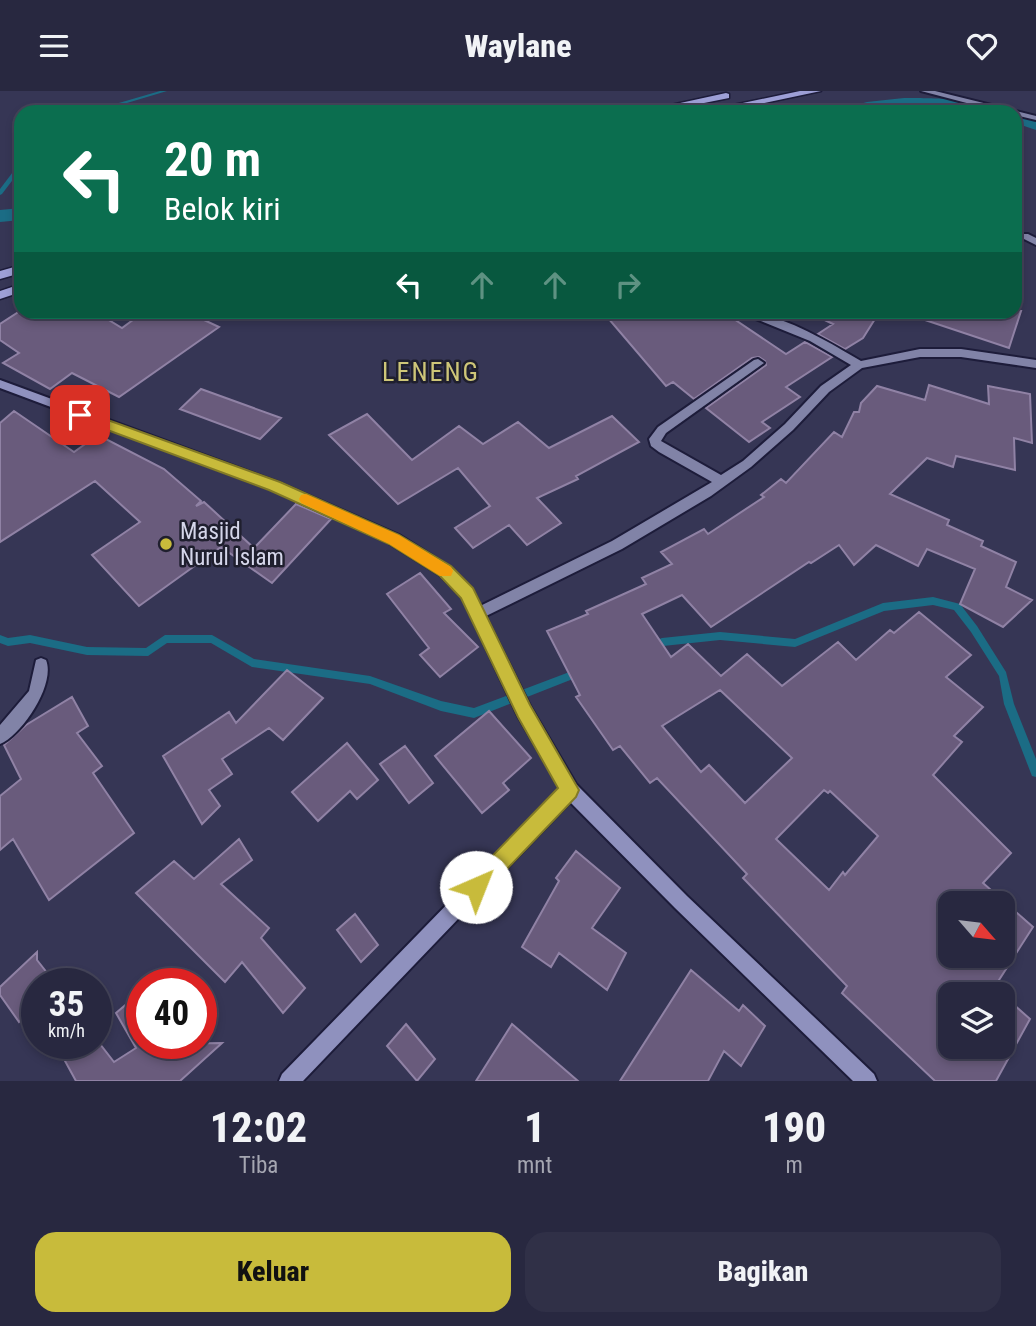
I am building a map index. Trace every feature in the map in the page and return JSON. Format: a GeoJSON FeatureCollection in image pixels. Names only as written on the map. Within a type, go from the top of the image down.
{"type":"FeatureCollection","features":[{"type":"Feature","properties":{"kind":"main road"},"geometry":{"type":"LineString","coordinates":[[742,105],[816,91]]}},
{"type":"Feature","properties":{"kind":"main road"},"geometry":{"type":"LineString","coordinates":[[679,105],[739,93]]}},
{"type":"Feature","properties":{"kind":"street"},"geometry":{"type":"LineString","coordinates":[[925,91],[983,105]]}},
{"type":"Feature","properties":{"kind":"street"},"geometry":{"type":"LineString","coordinates":[[1025,236],[1036,242]]}},
{"type":"Feature","properties":{"kind":"street"},"geometry":{"type":"LineString","coordinates":[[763,319],[814,338],[859,365]]}},
{"type":"Feature","properties":{"kind":"street"},"geometry":{"type":"LineString","coordinates":[[479,614],[617,544],[722,481],[747,464],[789,427],[825,389],[859,365],[920,353],[961,353],[1036,364]]}},
{"type":"Feature","properties":{"kind":"street"},"geometry":{"type":"LineString","coordinates":[[722,481],[663,449],[655,443],[655,439],[662,430],[758,363]]}},
{"type":"Feature","properties":{"kind":"street"},"geometry":{"type":"LineString","coordinates":[[0,384],[275,486],[394,539],[445,571],[467,593],[479,614],[524,711],[570,790],[681,902],[867,1081]]}},
{"type":"Feature","properties":{"kind":"street"},"geometry":{"type":"LineString","coordinates":[[0,736],[34,700],[39,688],[41,665]]}},
{"type":"Feature","properties":{"kind":"street"},"geometry":{"type":"LineString","coordinates":[[289,1081],[570,790]]}},
{"type":"Feature","properties":{"kind":"building"},"geometry":{"type":"Polygon","coordinates":[[[14,315],[14,319],[107,319],[122,328],[134,319],[202,319],[219,327],[119,397],[72,373],[50,389],[3,363],[19,353],[0,340],[0,324],[14,315]]]}},
{"type":"Feature","properties":{"kind":"building"},"geometry":{"type":"Polygon","coordinates":[[[609,319],[734,319],[786,354],[805,342],[832,357],[786,387],[800,397],[762,422],[770,428],[749,442],[706,408],[766,365],[765,361],[759,357],[752,358],[694,399],[673,382],[666,386],[609,319]]]}},
{"type":"Feature","properties":{"kind":"building"},"geometry":{"type":"Polygon","coordinates":[[[823,319],[875,319],[863,338],[845,349],[818,334],[833,324],[823,319]]]}},
{"type":"Feature","properties":{"kind":"building"},"geometry":{"type":"Polygon","coordinates":[[[922,319],[1018,319],[1009,348],[922,319]]]}},
{"type":"Feature","properties":{"kind":"building"},"geometry":{"type":"Polygon","coordinates":[[[929,385],[989,404],[988,386],[1030,394],[1032,443],[1014,438],[1015,470],[956,456],[953,467],[927,458],[890,494],[949,520],[947,525],[983,541],[981,546],[1016,562],[1006,587],[1032,600],[1003,627],[960,604],[975,569],[927,549],[918,566],[876,545],[854,565],[839,545],[711,627],[682,595],[642,614],[671,657],[688,644],[721,676],[747,654],[782,686],[838,642],[856,660],[890,630],[894,633],[919,612],[971,655],[946,677],[983,707],[954,736],[962,742],[933,775],[1011,853],[983,883],[992,891],[938,891],[938,968],[1007,968],[998,982],[938,982],[938,1059],[1008,1059],[996,1081],[935,1081],[842,993],[847,986],[743,878],[747,874],[657,778],[650,783],[620,746],[613,750],[576,697],[580,695],[547,631],[588,614],[586,611],[646,584],[642,578],[672,564],[661,552],[704,529],[708,534],[764,497],[761,495],[781,479],[786,483],[834,432],[842,437],[854,412],[859,412],[861,403],[877,386],[925,400],[929,385]],[[720,690],[662,726],[701,772],[709,765],[745,803],[792,758],[720,690]],[[824,790],[776,839],[829,890],[878,836],[830,791],[828,793],[824,790]]]}},
{"type":"Feature","properties":{"kind":"building"},"geometry":{"type":"Polygon","coordinates":[[[201,389],[281,418],[260,439],[180,409],[201,389]]]}},
{"type":"Feature","properties":{"kind":"building"},"geometry":{"type":"Polygon","coordinates":[[[14,411],[74,452],[95,437],[102,437],[164,469],[201,501],[196,506],[204,502],[254,548],[296,504],[331,519],[272,583],[221,547],[139,606],[92,555],[140,522],[95,481],[0,542],[0,423],[14,411]]]}},
{"type":"Feature","properties":{"kind":"building"},"geometry":{"type":"Polygon","coordinates":[[[367,414],[412,460],[459,426],[483,444],[518,422],[549,448],[612,416],[639,442],[576,476],[578,479],[537,498],[561,523],[527,545],[509,525],[473,548],[455,528],[490,506],[458,468],[398,504],[329,435],[367,414]]]}},
{"type":"Feature","properties":{"kind":"building"},"geometry":{"type":"Polygon","coordinates":[[[420,573],[451,609],[444,613],[478,647],[440,677],[420,655],[429,648],[387,594],[420,573]]]}},
{"type":"Feature","properties":{"kind":"building"},"geometry":{"type":"Polygon","coordinates":[[[287,670],[323,698],[283,740],[269,728],[222,759],[232,774],[209,790],[220,806],[202,824],[163,756],[229,712],[236,723],[287,670]]]}},
{"type":"Feature","properties":{"kind":"building"},"geometry":{"type":"Polygon","coordinates":[[[72,697],[88,726],[77,733],[102,766],[93,773],[134,833],[49,900],[13,839],[0,850],[0,796],[21,779],[4,745],[26,725],[72,697]]]}},
{"type":"Feature","properties":{"kind":"building"},"geometry":{"type":"Polygon","coordinates":[[[489,711],[531,758],[503,783],[509,790],[482,813],[435,756],[489,711]]]}},
{"type":"Feature","properties":{"kind":"building"},"geometry":{"type":"Polygon","coordinates":[[[347,743],[378,780],[357,799],[350,791],[318,821],[292,792],[347,743]]]}},
{"type":"Feature","properties":{"kind":"building"},"geometry":{"type":"Polygon","coordinates":[[[405,746],[433,783],[409,803],[380,764],[405,746]]]}},
{"type":"Feature","properties":{"kind":"building"},"geometry":{"type":"Polygon","coordinates":[[[239,839],[252,860],[221,884],[269,928],[261,938],[305,988],[283,1013],[242,962],[225,982],[217,974],[217,968],[211,968],[136,893],[174,861],[194,879],[239,839]]]}},
{"type":"Feature","properties":{"kind":"building"},"geometry":{"type":"Polygon","coordinates":[[[576,851],[620,888],[592,928],[626,953],[607,990],[559,953],[551,967],[522,947],[559,881],[556,878],[576,851]]]}},
{"type":"Feature","properties":{"kind":"building"},"geometry":{"type":"Polygon","coordinates":[[[1015,911],[1033,927],[1015,955],[1015,911]]]}},
{"type":"Feature","properties":{"kind":"building"},"geometry":{"type":"Polygon","coordinates":[[[355,914],[378,945],[361,962],[337,930],[355,914]]]}},
{"type":"Feature","properties":{"kind":"building"},"geometry":{"type":"Polygon","coordinates":[[[37,952],[37,960],[43,968],[21,968],[19,1022],[0,995],[0,987],[37,952]]]}},
{"type":"Feature","properties":{"kind":"building"},"geometry":{"type":"Polygon","coordinates":[[[691,970],[739,1011],[743,1005],[765,1026],[741,1066],[724,1051],[708,1081],[620,1081],[691,970]]]}},
{"type":"Feature","properties":{"kind":"building"},"geometry":{"type":"Polygon","coordinates":[[[126,1005],[126,1030],[116,1013],[126,1005]]]}},
{"type":"Feature","properties":{"kind":"building"},"geometry":{"type":"Polygon","coordinates":[[[1015,1006],[1030,1019],[1015,1046],[1015,1006]]]}},
{"type":"Feature","properties":{"kind":"building"},"geometry":{"type":"Polygon","coordinates":[[[406,1024],[435,1059],[417,1081],[387,1046],[406,1024]]]}},
{"type":"Feature","properties":{"kind":"building"},"geometry":{"type":"Polygon","coordinates":[[[512,1024],[578,1081],[476,1081],[512,1024]]]}},
{"type":"Feature","properties":{"kind":"building"},"geometry":{"type":"Polygon","coordinates":[[[126,1054],[126,1059],[204,1059],[180,1081],[76,1081],[65,1061],[112,1059],[114,1062],[126,1054]]]}},
{"type":"Feature","properties":{"kind":"waterway"},"geometry":{"type":"LineString","coordinates":[[116,105],[165,91]]}},
{"type":"Feature","properties":{"kind":"waterway"},"geometry":{"type":"LineString","coordinates":[[885,105],[944,105]]}},
{"type":"Feature","properties":{"kind":"waterway"},"geometry":{"type":"LineString","coordinates":[[1022,119],[1036,124]]}},
{"type":"Feature","properties":{"kind":"waterway"},"geometry":{"type":"LineString","coordinates":[[0,193],[14,174]]}},
{"type":"Feature","properties":{"kind":"waterway"},"geometry":{"type":"LineString","coordinates":[[0,216],[14,215]]}},
{"type":"Feature","properties":{"kind":"waterway"},"geometry":{"type":"LineString","coordinates":[[653,646],[662,642],[720,636],[795,643],[883,607],[933,601],[957,607],[1003,675],[1009,704],[1036,772]]}},
{"type":"Feature","properties":{"kind":"waterway"},"geometry":{"type":"LineString","coordinates":[[0,639],[8,642],[30,639],[87,651],[148,652],[165,639],[212,639],[252,663],[370,680],[441,706],[474,713],[580,672]]}},
{"type":"Feature","properties":{"kind":"slow traffic"},"geometry":{"type":"LineString","coordinates":[[306,499],[394,539],[446,571]]}},
{"type":"Feature","properties":{"kind":"place","name":"Masjid Nurul Islam"},"geometry":{"type":"Point","coordinates":[166,544]}},
{"type":"Feature","properties":{"kind":"district","name":"LENENG"},"geometry":{"type":"Point","coordinates":[431,372]}},
{"type":"Feature","properties":{"kind":"route"},"geometry":{"type":"LineString","coordinates":[[80,415],[275,486],[394,539],[445,571],[467,593],[524,711],[570,790],[476,887]]}}]}
